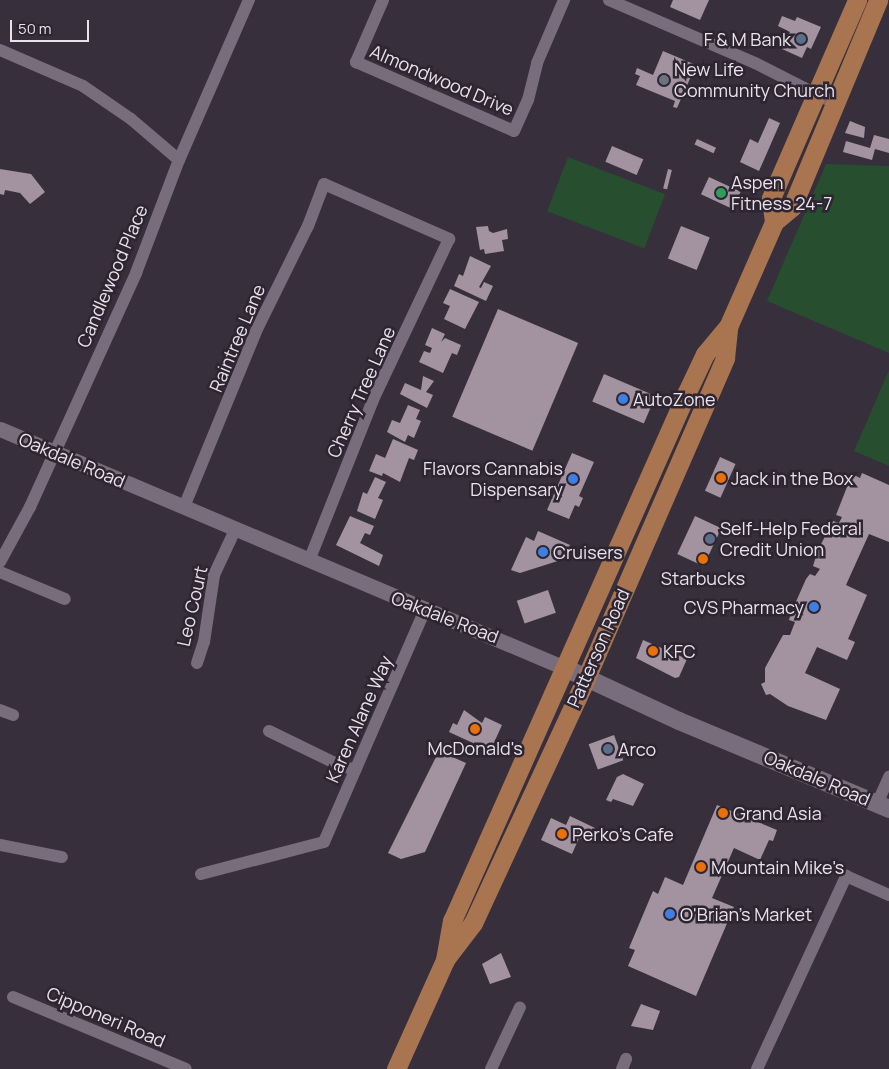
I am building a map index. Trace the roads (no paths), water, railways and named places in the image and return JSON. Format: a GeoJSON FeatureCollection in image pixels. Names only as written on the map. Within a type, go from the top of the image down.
{"type":"FeatureCollection","features":[{"type":"Feature","properties":{"kind":"main road","name":"Patterson Road"},"geometry":{"type":"LineString","coordinates":[[774,222],[771,198],[857,0]]}},
{"type":"Feature","properties":{"kind":"main road","name":"Patterson Road"},"geometry":{"type":"LineString","coordinates":[[445,960],[452,921],[705,354],[728,327],[774,222],[792,207],[878,0]]}},
{"type":"Feature","properties":{"kind":"main road","name":"Patterson Road"},"geometry":{"type":"LineString","coordinates":[[396,1069],[445,960],[473,923],[586,678],[725,358],[728,327]]}},
{"type":"Feature","properties":{"kind":"main road","name":"Oakdale Road"},"geometry":{"type":"LineString","coordinates":[[565,668],[679,722],[811,774],[883,806]]}},
{"type":"Feature","properties":{"kind":"street","name":"Candlewood Place"},"geometry":{"type":"LineString","coordinates":[[0,562],[30,507],[53,452],[136,273],[179,160],[249,0]]}},
{"type":"Feature","properties":{"kind":"street","name":"Almondwood Drive"},"geometry":{"type":"LineString","coordinates":[[383,0],[356,62],[514,131],[528,100],[537,63],[564,0]]}},
{"type":"Feature","properties":{"kind":"street"},"geometry":{"type":"LineString","coordinates":[[609,0],[816,93],[834,103]]}},
{"type":"Feature","properties":{"kind":"street"},"geometry":{"type":"LineString","coordinates":[[0,50],[83,86],[131,119],[179,160]]}},
{"type":"Feature","properties":{"kind":"street","name":"Cherry Tree Lane"},"geometry":{"type":"LineString","coordinates":[[308,561],[373,400],[448,238],[324,184]]}},
{"type":"Feature","properties":{"kind":"street","name":"Raintree Lane"},"geometry":{"type":"LineString","coordinates":[[184,507],[257,329],[308,226],[324,184]]}},
{"type":"Feature","properties":{"kind":"street","name":"Oakdale Road"},"geometry":{"type":"LineString","coordinates":[[0,429],[425,610],[502,638],[565,668]]}},
{"type":"Feature","properties":{"kind":"street","name":"Leo Court"},"geometry":{"type":"LineString","coordinates":[[197,663],[214,575],[235,530]]}},
{"type":"Feature","properties":{"kind":"street"},"geometry":{"type":"LineString","coordinates":[[0,572],[65,599]]}},
{"type":"Feature","properties":{"kind":"street","name":"Karen Alane Way"},"geometry":{"type":"LineString","coordinates":[[202,874],[324,842],[425,610]]}},
{"type":"Feature","properties":{"kind":"street"},"geometry":{"type":"LineString","coordinates":[[0,710],[13,715]]}},
{"type":"Feature","properties":{"kind":"street"},"geometry":{"type":"LineString","coordinates":[[269,731],[355,770]]}},
{"type":"Feature","properties":{"kind":"street"},"geometry":{"type":"LineString","coordinates":[[883,806],[889,777]]}},
{"type":"Feature","properties":{"kind":"street"},"geometry":{"type":"LineString","coordinates":[[0,845],[62,857]]}},
{"type":"Feature","properties":{"kind":"street"},"geometry":{"type":"LineString","coordinates":[[758,1069],[846,876],[889,895]]}},
{"type":"Feature","properties":{"kind":"street","name":"Cipponeri Road"},"geometry":{"type":"LineString","coordinates":[[13,997],[186,1069]]}},
{"type":"Feature","properties":{"kind":"street"},"geometry":{"type":"LineString","coordinates":[[491,1069],[520,1007]]}},
{"type":"Feature","properties":{"kind":"place","name":"F & M Bank"},"geometry":{"type":"Point","coordinates":[801,39]}},
{"type":"Feature","properties":{"kind":"place","name":"New Life Community Church"},"geometry":{"type":"Point","coordinates":[664,80]}},
{"type":"Feature","properties":{"kind":"place","name":"Aspen Fitness 24-7"},"geometry":{"type":"Point","coordinates":[721,193]}},
{"type":"Feature","properties":{"kind":"place","name":"AutoZone"},"geometry":{"type":"Point","coordinates":[623,399]}},
{"type":"Feature","properties":{"kind":"place","name":"Jack in the Box"},"geometry":{"type":"Point","coordinates":[721,478]}},
{"type":"Feature","properties":{"kind":"place","name":"Flavors Cannabis Dispensary"},"geometry":{"type":"Point","coordinates":[573,479]}},
{"type":"Feature","properties":{"kind":"place","name":"Self-Help Federal Credit Union"},"geometry":{"type":"Point","coordinates":[710,539]}},
{"type":"Feature","properties":{"kind":"place","name":"Cruisers"},"geometry":{"type":"Point","coordinates":[543,552]}},
{"type":"Feature","properties":{"kind":"place","name":"Starbucks"},"geometry":{"type":"Point","coordinates":[703,559]}},
{"type":"Feature","properties":{"kind":"place","name":"CVS Pharmacy"},"geometry":{"type":"Point","coordinates":[814,607]}},
{"type":"Feature","properties":{"kind":"place","name":"KFC"},"geometry":{"type":"Point","coordinates":[653,651]}},
{"type":"Feature","properties":{"kind":"place","name":"McDonald's"},"geometry":{"type":"Point","coordinates":[475,729]}},
{"type":"Feature","properties":{"kind":"place","name":"Arco"},"geometry":{"type":"Point","coordinates":[608,749]}},
{"type":"Feature","properties":{"kind":"place","name":"Grand Asia"},"geometry":{"type":"Point","coordinates":[723,813]}},
{"type":"Feature","properties":{"kind":"place","name":"Perko's Cafe"},"geometry":{"type":"Point","coordinates":[562,834]}},
{"type":"Feature","properties":{"kind":"place","name":"Mountain Mike's"},"geometry":{"type":"Point","coordinates":[701,867]}},
{"type":"Feature","properties":{"kind":"place","name":"O'Brian's Market"},"geometry":{"type":"Point","coordinates":[670,914]}}]}
